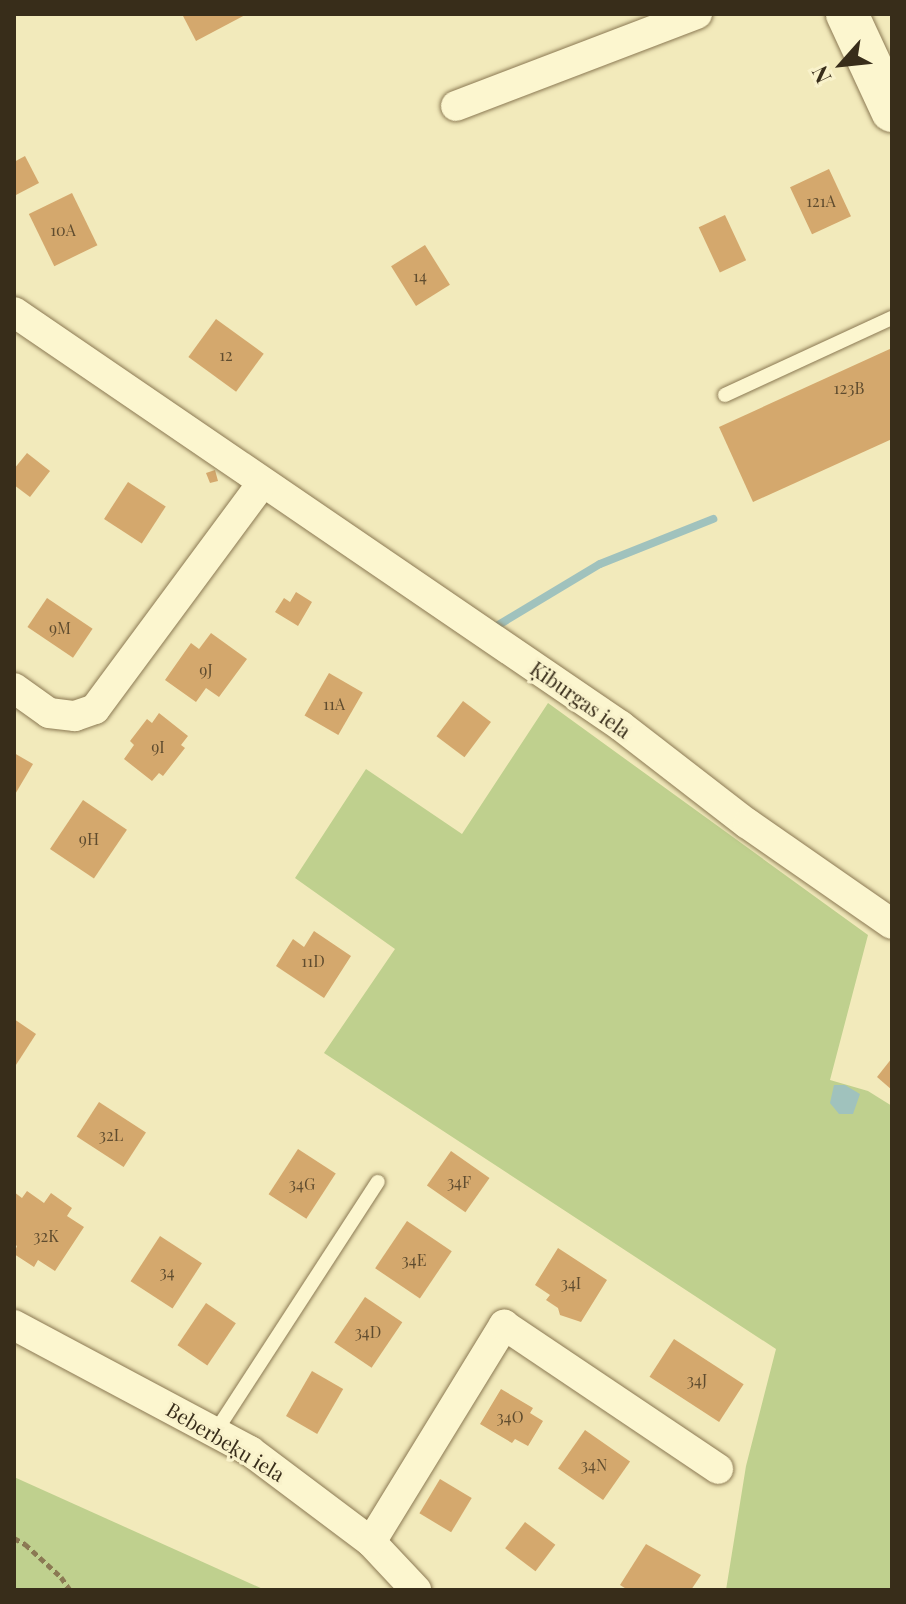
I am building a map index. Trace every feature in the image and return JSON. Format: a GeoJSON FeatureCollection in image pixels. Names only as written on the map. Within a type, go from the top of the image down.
{"type":"FeatureCollection","features":[{"type":"Feature","properties":{"kind":"main road"},"geometry":{"type":"LineString","coordinates":[[847,14],[873,57],[892,111]]}},
{"type":"Feature","properties":{"kind":"street"},"geometry":{"type":"LineString","coordinates":[[456,106],[697,14]]}},
{"type":"Feature","properties":{"kind":"street","name":"Ķiburgas iela"},"geometry":{"type":"LineString","coordinates":[[14,312],[621,726],[748,824],[892,924]]}},
{"type":"Feature","properties":{"kind":"street"},"geometry":{"type":"LineString","coordinates":[[14,688],[49,713],[75,716],[95,709],[262,483]]}},
{"type":"Feature","properties":{"kind":"street","name":"Beberbeķu iela"},"geometry":{"type":"LineString","coordinates":[[14,1325],[216,1431],[289,1479],[371,1542],[416,1590]]}},
{"type":"Feature","properties":{"kind":"street"},"geometry":{"type":"LineString","coordinates":[[371,1542],[504,1325],[718,1469]]}},
{"type":"Feature","properties":{"kind":"lane"},"geometry":{"type":"LineString","coordinates":[[725,395],[892,318]]}},
{"type":"Feature","properties":{"kind":"lane"},"geometry":{"type":"LineString","coordinates":[[216,1431],[378,1182]]}},
{"type":"Feature","properties":{"kind":"path"},"geometry":{"type":"LineString","coordinates":[[14,1538],[25,1544],[61,1577],[70,1590]]}},
{"type":"Feature","properties":{"kind":"green space"},"geometry":{"type":"Polygon","coordinates":[[[548,703],[868,935],[830,1080],[868,1091],[892,1106],[892,1590],[726,1590],[746,1466],[776,1349],[324,1053],[395,949],[295,878],[366,769],[462,834],[548,703]]]}},
{"type":"Feature","properties":{"kind":"green space"},"geometry":{"type":"Polygon","coordinates":[[[14,1477],[265,1590],[14,1590],[14,1477]]]}},
{"type":"Feature","properties":{"kind":"water"},"geometry":{"type":"Polygon","coordinates":[[[834,1085],[845,1085],[860,1094],[853,1114],[839,1114],[830,1103],[834,1085]]]}},
{"type":"Feature","properties":{"kind":"building"},"geometry":{"type":"Polygon","coordinates":[[[182,14],[247,14],[196,41],[182,14]]]}},
{"type":"Feature","properties":{"kind":"building"},"geometry":{"type":"Polygon","coordinates":[[[25,156],[39,183],[14,196],[14,162],[25,156]]]}},
{"type":"Feature","properties":{"kind":"building"},"geometry":{"type":"Polygon","coordinates":[[[829,169],[851,216],[812,234],[790,187],[829,169]]]}},
{"type":"Feature","properties":{"kind":"building"},"geometry":{"type":"Polygon","coordinates":[[[72,193],[97,245],[54,266],[29,214],[72,193]]]}},
{"type":"Feature","properties":{"kind":"building"},"geometry":{"type":"Polygon","coordinates":[[[725,215],[746,260],[720,273],[699,227],[725,215]]]}},
{"type":"Feature","properties":{"kind":"building"},"geometry":{"type":"Polygon","coordinates":[[[425,245],[450,285],[416,306],[391,266],[425,245]]]}},
{"type":"Feature","properties":{"kind":"building"},"geometry":{"type":"Polygon","coordinates":[[[216,319],[264,354],[236,392],[188,357],[216,319]]]}},
{"type":"Feature","properties":{"kind":"building"},"geometry":{"type":"Polygon","coordinates":[[[892,348],[892,439],[753,502],[719,427],[892,348]]]}},
{"type":"Feature","properties":{"kind":"building"},"geometry":{"type":"Polygon","coordinates":[[[27,453],[50,471],[30,497],[14,485],[14,469],[27,453]]]}},
{"type":"Feature","properties":{"kind":"building"},"geometry":{"type":"Polygon","coordinates":[[[215,470],[218,481],[210,483],[206,473],[215,470]]]}},
{"type":"Feature","properties":{"kind":"building"},"geometry":{"type":"Polygon","coordinates":[[[128,482],[166,507],[142,543],[104,519],[128,482]]]}},
{"type":"Feature","properties":{"kind":"building"},"geometry":{"type":"Polygon","coordinates":[[[296,592],[312,602],[298,626],[275,612],[284,598],[290,602],[296,592]]]}},
{"type":"Feature","properties":{"kind":"building"},"geometry":{"type":"Polygon","coordinates":[[[47,598],[93,629],[73,658],[27,627],[47,598]]]}},
{"type":"Feature","properties":{"kind":"building"},"geometry":{"type":"Polygon","coordinates":[[[211,633],[247,659],[219,697],[206,688],[196,702],[165,680],[191,643],[199,649],[211,633]]]}},
{"type":"Feature","properties":{"kind":"building"},"geometry":{"type":"Polygon","coordinates":[[[329,673],[363,692],[338,735],[304,715],[329,673]]]}},
{"type":"Feature","properties":{"kind":"building"},"geometry":{"type":"Polygon","coordinates":[[[463,701],[491,722],[464,757],[437,736],[463,701]]]}},
{"type":"Feature","properties":{"kind":"building"},"geometry":{"type":"Polygon","coordinates":[[[159,713],[188,736],[181,745],[185,748],[163,776],[159,773],[152,781],[124,759],[134,745],[130,741],[147,719],[152,723],[159,713]]]}},
{"type":"Feature","properties":{"kind":"building"},"geometry":{"type":"Polygon","coordinates":[[[14,753],[33,764],[14,796],[14,753]]]}},
{"type":"Feature","properties":{"kind":"building"},"geometry":{"type":"Polygon","coordinates":[[[83,800],[127,830],[94,879],[50,849],[83,800]]]}},
{"type":"Feature","properties":{"kind":"building"},"geometry":{"type":"Polygon","coordinates":[[[314,931],[351,956],[324,998],[276,966],[293,939],[304,947],[314,931]]]}},
{"type":"Feature","properties":{"kind":"building"},"geometry":{"type":"Polygon","coordinates":[[[14,1019],[36,1034],[14,1068],[14,1019]]]}},
{"type":"Feature","properties":{"kind":"building"},"geometry":{"type":"Polygon","coordinates":[[[892,1058],[892,1090],[877,1077],[892,1058]]]}},
{"type":"Feature","properties":{"kind":"building"},"geometry":{"type":"Polygon","coordinates":[[[99,1102],[146,1132],[124,1167],[77,1136],[99,1102]]]}},
{"type":"Feature","properties":{"kind":"building"},"geometry":{"type":"Polygon","coordinates":[[[298,1149],[336,1174],[306,1219],[269,1194],[298,1149]]]}},
{"type":"Feature","properties":{"kind":"building"},"geometry":{"type":"Polygon","coordinates":[[[451,1151],[490,1178],[465,1212],[427,1185],[451,1151]]]}},
{"type":"Feature","properties":{"kind":"building"},"geometry":{"type":"Polygon","coordinates":[[[27,1191],[44,1203],[51,1193],[72,1208],[67,1216],[84,1227],[55,1271],[38,1260],[34,1267],[14,1254],[17,1246],[14,1244],[14,1192],[22,1198],[27,1191]]]}},
{"type":"Feature","properties":{"kind":"building"},"geometry":{"type":"Polygon","coordinates":[[[407,1221],[452,1251],[420,1298],[375,1268],[407,1221]]]}},
{"type":"Feature","properties":{"kind":"building"},"geometry":{"type":"Polygon","coordinates":[[[160,1236],[202,1263],[173,1309],[131,1281],[160,1236]]]}},
{"type":"Feature","properties":{"kind":"building"},"geometry":{"type":"Polygon","coordinates":[[[558,1248],[607,1280],[581,1322],[560,1315],[558,1308],[546,1300],[550,1295],[535,1285],[558,1248]]]}},
{"type":"Feature","properties":{"kind":"building"},"geometry":{"type":"Polygon","coordinates":[[[365,1297],[402,1322],[372,1368],[334,1343],[365,1297]]]}},
{"type":"Feature","properties":{"kind":"building"},"geometry":{"type":"Polygon","coordinates":[[[206,1303],[236,1323],[207,1365],[177,1345],[206,1303]]]}},
{"type":"Feature","properties":{"kind":"building"},"geometry":{"type":"Polygon","coordinates":[[[674,1339],[744,1384],[719,1422],[649,1377],[674,1339]]]}},
{"type":"Feature","properties":{"kind":"building"},"geometry":{"type":"Polygon","coordinates":[[[312,1371],[343,1389],[317,1434],[286,1416],[312,1371]]]}},
{"type":"Feature","properties":{"kind":"building"},"geometry":{"type":"Polygon","coordinates":[[[501,1389],[533,1408],[530,1413],[543,1421],[528,1446],[515,1439],[512,1443],[480,1424],[501,1389]]]}},
{"type":"Feature","properties":{"kind":"building"},"geometry":{"type":"Polygon","coordinates":[[[585,1430],[630,1462],[603,1500],[558,1469],[585,1430]]]}},
{"type":"Feature","properties":{"kind":"building"},"geometry":{"type":"Polygon","coordinates":[[[440,1479],[472,1498],[451,1532],[419,1513],[440,1479]]]}},
{"type":"Feature","properties":{"kind":"building"},"geometry":{"type":"Polygon","coordinates":[[[525,1522],[555,1545],[535,1571],[505,1548],[525,1522]]]}},
{"type":"Feature","properties":{"kind":"building"},"geometry":{"type":"Polygon","coordinates":[[[646,1544],[701,1575],[691,1590],[628,1590],[620,1585],[646,1544]]]}},
{"type":"Feature","properties":{"kind":"waterway"},"geometry":{"type":"LineString","coordinates":[[495,627],[600,564],[713,519]]}}]}
